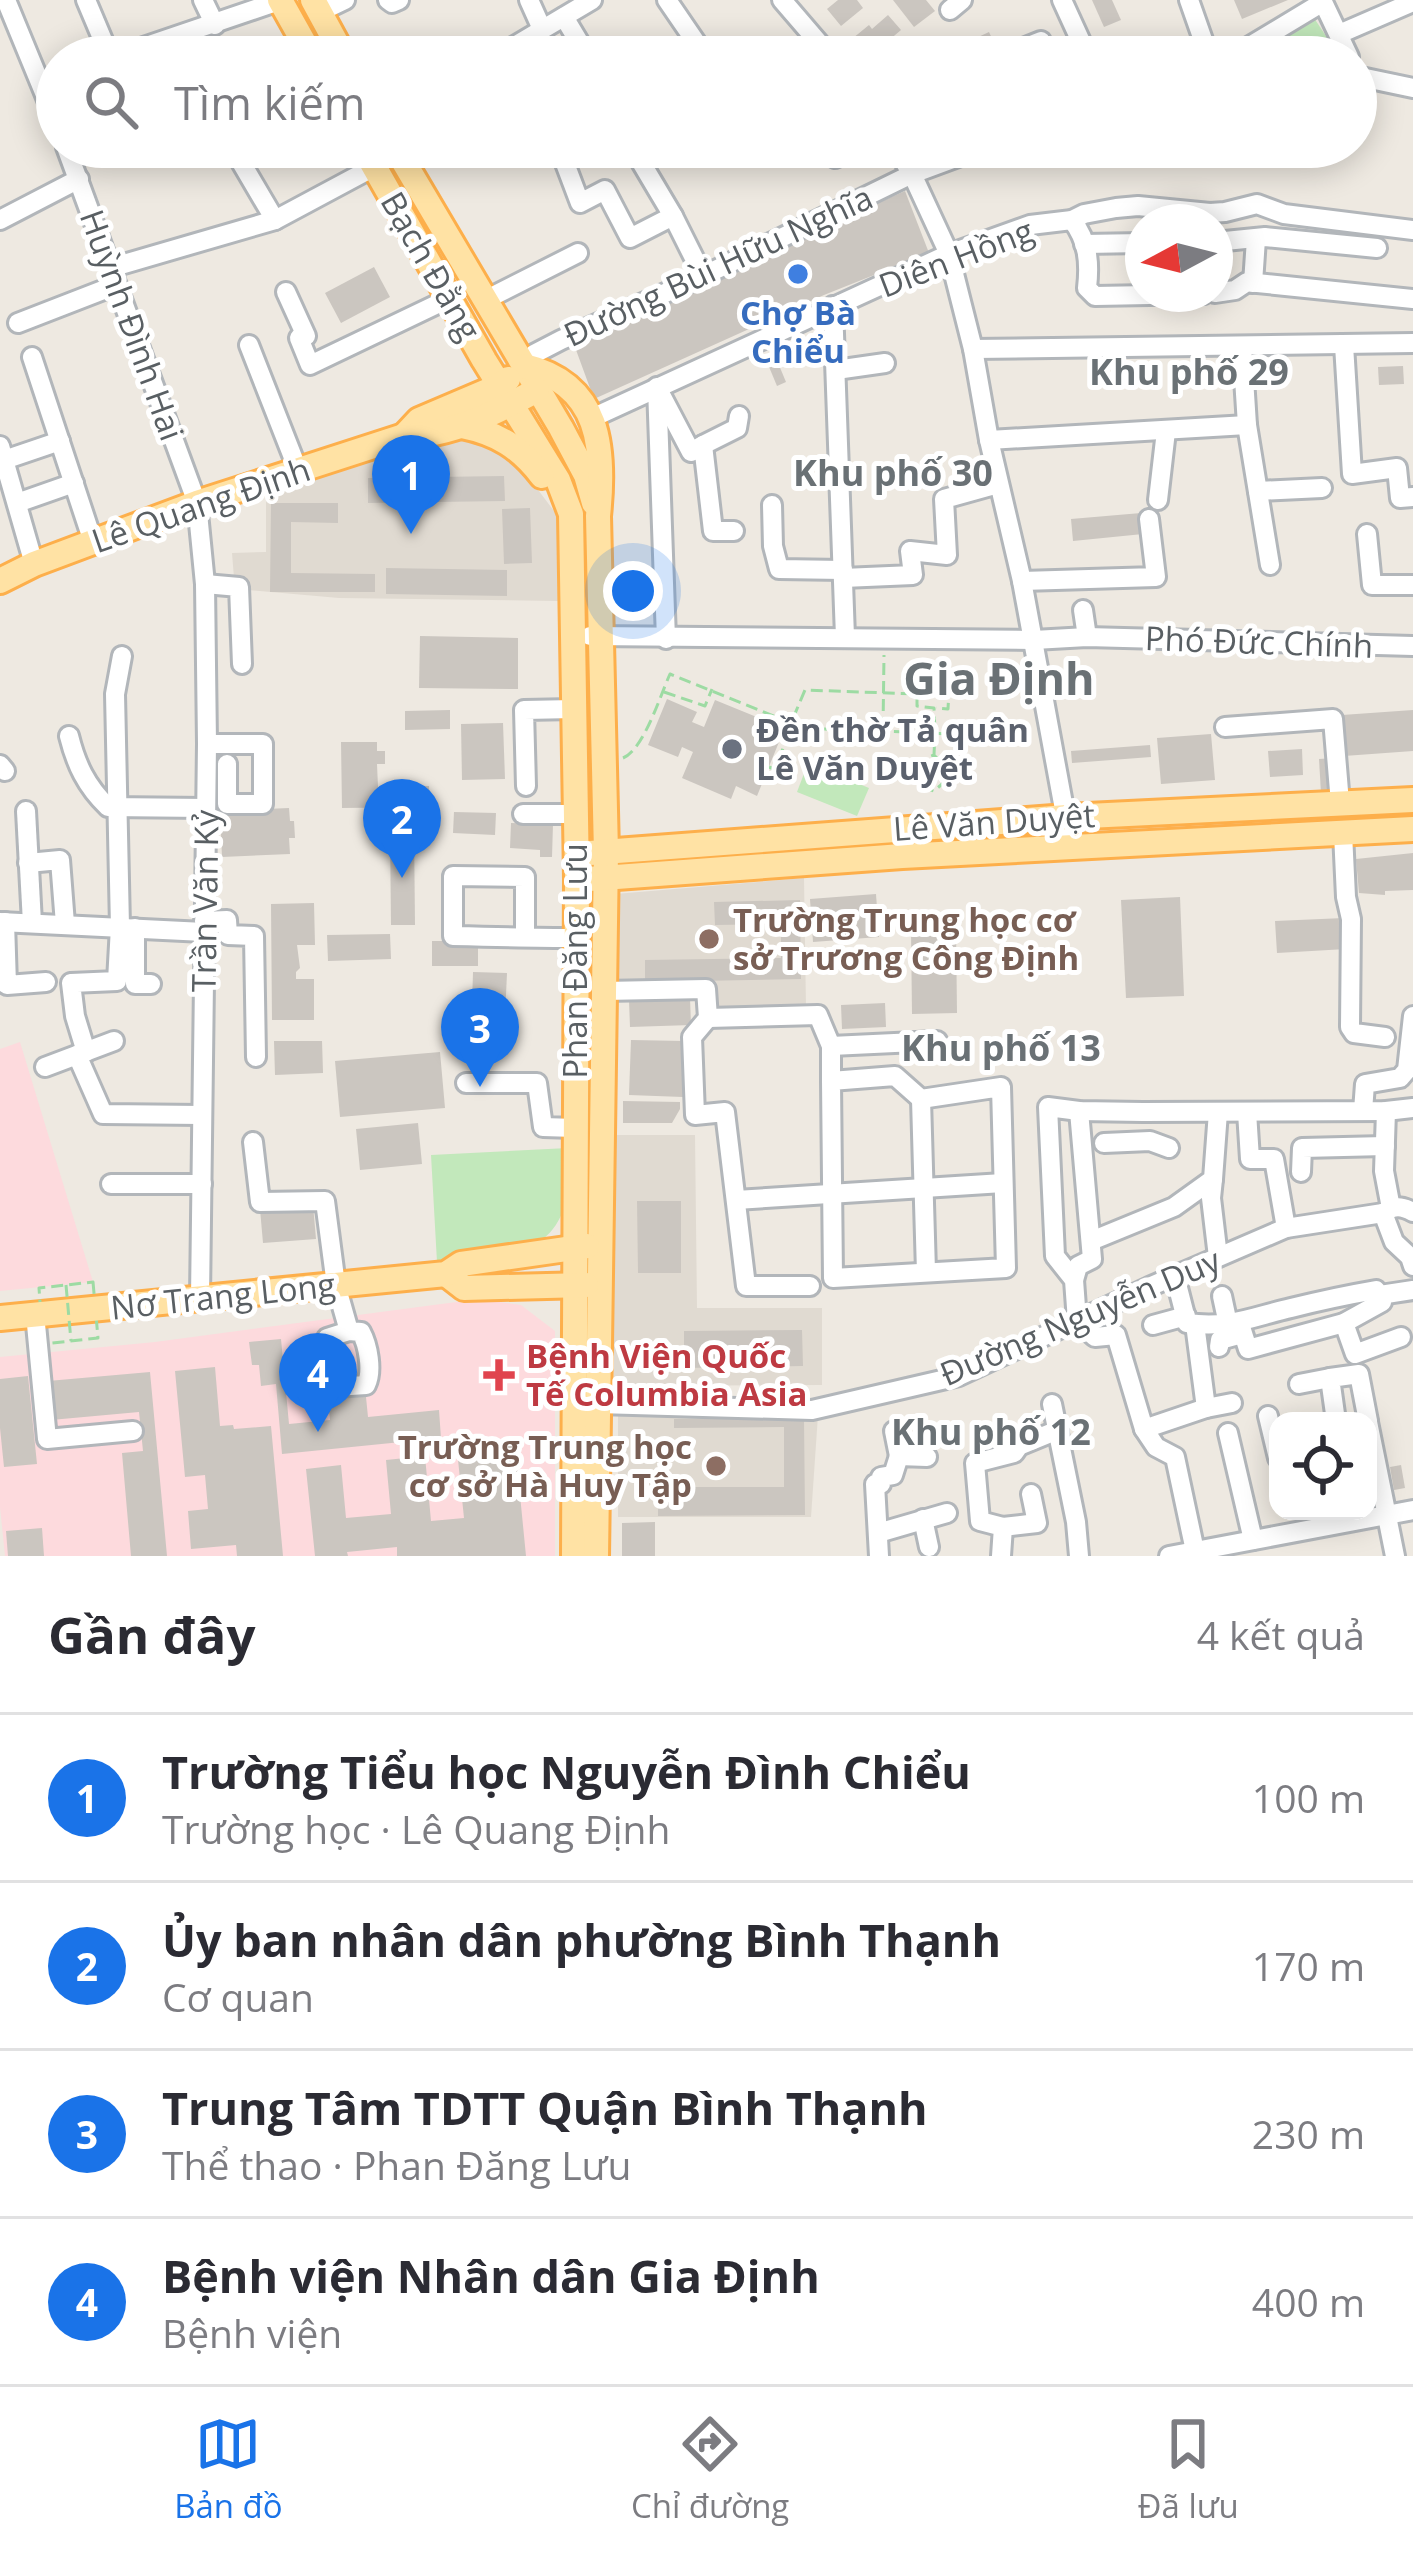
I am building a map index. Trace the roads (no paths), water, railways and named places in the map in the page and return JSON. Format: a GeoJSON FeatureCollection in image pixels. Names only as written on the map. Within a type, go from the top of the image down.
{"type":"FeatureCollection","features":[{"type":"Feature","properties":{"kind":"main road"},"geometry":{"type":"LineString","coordinates":[[281,0],[301,36]]}},
{"type":"Feature","properties":{"kind":"main road"},"geometry":{"type":"LineString","coordinates":[[316,6],[332,36]]}},
{"type":"Feature","properties":{"kind":"main road","name":"Bạch Đằng"},"geometry":{"type":"LineString","coordinates":[[375,168],[505,395]]}},
{"type":"Feature","properties":{"kind":"main road","name":"Bạch Đằng"},"geometry":{"type":"LineString","coordinates":[[407,168],[524,366]]}},
{"type":"Feature","properties":{"kind":"main road"},"geometry":{"type":"LineString","coordinates":[[505,395],[524,366],[547,371],[576,393],[592,418]]}},
{"type":"Feature","properties":{"kind":"main road","name":"Phan Đăng Lưu"},"geometry":{"type":"LineString","coordinates":[[524,366],[586,475],[598,516]]}},
{"type":"Feature","properties":{"kind":"main road"},"geometry":{"type":"LineString","coordinates":[[505,395],[537,390]]}},
{"type":"Feature","properties":{"kind":"main road","name":"Phan Đăng Lưu"},"geometry":{"type":"LineString","coordinates":[[505,395],[558,480],[571,514],[576,866],[573,1248],[586,1473],[596,1556]]}},
{"type":"Feature","properties":{"kind":"main road","name":"Lê Quang Định"},"geometry":{"type":"LineString","coordinates":[[0,581],[197,503],[404,436],[426,436],[460,425],[505,395]]}},
{"type":"Feature","properties":{"kind":"main road","name":"Lê Quang Định"},"geometry":{"type":"LineString","coordinates":[[404,436],[418,420],[505,395]]}},
{"type":"Feature","properties":{"kind":"main road","name":"Phan Đăng Lưu"},"geometry":{"type":"LineString","coordinates":[[574,1556],[598,1404],[601,1244],[607,852],[601,485],[592,418]]}},
{"type":"Feature","properties":{"kind":"main road"},"geometry":{"type":"LineString","coordinates":[[460,425],[485,430],[513,446],[530,460],[571,514]]}},
{"type":"Feature","properties":{"kind":"main road","name":"Lê Văn Duyệt"},"geometry":{"type":"LineString","coordinates":[[576,866],[607,852],[922,827],[1413,800]]}},
{"type":"Feature","properties":{"kind":"main road"},"geometry":{"type":"LineString","coordinates":[[922,827],[924,855]]}},
{"type":"Feature","properties":{"kind":"main road","name":"Lê Văn Duyệt"},"geometry":{"type":"LineString","coordinates":[[576,866],[605,878],[924,855],[1413,829]]}},
{"type":"Feature","properties":{"kind":"main road","name":"Nơ Trang Long"},"geometry":{"type":"LineString","coordinates":[[0,1318],[446,1274],[461,1264],[601,1244]]}},
{"type":"Feature","properties":{"kind":"main road","name":"Nơ Trang Long"},"geometry":{"type":"LineString","coordinates":[[446,1274],[464,1288],[600,1285]]}},
{"type":"Feature","properties":{"kind":"street"},"geometry":{"type":"LineString","coordinates":[[5,0],[36,57]]}},
{"type":"Feature","properties":{"kind":"street"},"geometry":{"type":"LineString","coordinates":[[86,0],[102,36]]}},
{"type":"Feature","properties":{"kind":"street"},"geometry":{"type":"LineString","coordinates":[[203,0],[214,25]]}},
{"type":"Feature","properties":{"kind":"street"},"geometry":{"type":"LineString","coordinates":[[179,36],[281,0]]}},
{"type":"Feature","properties":{"kind":"street"},"geometry":{"type":"LineString","coordinates":[[316,6],[345,0]]}},
{"type":"Feature","properties":{"kind":"street"},"geometry":{"type":"LineString","coordinates":[[388,0],[399,0]]}},
{"type":"Feature","properties":{"kind":"street"},"geometry":{"type":"LineString","coordinates":[[529,0],[542,28]]}},
{"type":"Feature","properties":{"kind":"street"},"geometry":{"type":"LineString","coordinates":[[529,36],[592,0]]}},
{"type":"Feature","properties":{"kind":"street"},"geometry":{"type":"LineString","coordinates":[[667,0],[691,36]]}},
{"type":"Feature","properties":{"kind":"street"},"geometry":{"type":"LineString","coordinates":[[782,0],[813,36]]}},
{"type":"Feature","properties":{"kind":"street"},"geometry":{"type":"LineString","coordinates":[[1062,0],[1078,36]]}},
{"type":"Feature","properties":{"kind":"street"},"geometry":{"type":"LineString","coordinates":[[1189,0],[1202,36]]}},
{"type":"Feature","properties":{"kind":"street"},"geometry":{"type":"LineString","coordinates":[[1268,36],[1323,1],[1339,34],[1413,2]]}},
{"type":"Feature","properties":{"kind":"street"},"geometry":{"type":"LineString","coordinates":[[564,17],[575,36]]}},
{"type":"Feature","properties":{"kind":"street"},"geometry":{"type":"LineString","coordinates":[[1377,79],[1413,88]]}},
{"type":"Feature","properties":{"kind":"street","name":"Huỳnh Đình Hai"},"geometry":{"type":"LineString","coordinates":[[75,168],[197,503]]}},
{"type":"Feature","properties":{"kind":"street"},"geometry":{"type":"LineString","coordinates":[[244,168],[275,220]]}},
{"type":"Feature","properties":{"kind":"street"},"geometry":{"type":"LineString","coordinates":[[18,323],[113,277],[275,220],[353,168]]}},
{"type":"Feature","properties":{"kind":"street"},"geometry":{"type":"LineString","coordinates":[[567,168],[580,202],[605,190],[630,238],[673,216]]}},
{"type":"Feature","properties":{"kind":"street"},"geometry":{"type":"LineString","coordinates":[[644,168],[703,276]]}},
{"type":"Feature","properties":{"kind":"street"},"geometry":{"type":"LineString","coordinates":[[908,168],[950,254],[973,349],[1034,640],[1071,847]]}},
{"type":"Feature","properties":{"kind":"street","name":"Đường Bùi Hữu Nghĩa"},"geometry":{"type":"LineString","coordinates":[[524,366],[533,354],[561,340],[928,168]]}},
{"type":"Feature","properties":{"kind":"street"},"geometry":{"type":"LineString","coordinates":[[0,220],[79,179]]}},
{"type":"Feature","properties":{"kind":"street","name":"Diên Hồng"},"geometry":{"type":"LineString","coordinates":[[592,418],[950,254],[1030,225],[1116,208],[1210,213],[1257,204],[1285,214],[1413,230]]}},
{"type":"Feature","properties":{"kind":"street"},"geometry":{"type":"LineString","coordinates":[[1072,220],[1090,260],[1087,288],[1095,296],[1125,295]]}},
{"type":"Feature","properties":{"kind":"street"},"geometry":{"type":"LineString","coordinates":[[1253,283],[1256,238]]}},
{"type":"Feature","properties":{"kind":"street"},"geometry":{"type":"LineString","coordinates":[[1233,240],[1377,248]]}},
{"type":"Feature","properties":{"kind":"street"},"geometry":{"type":"LineString","coordinates":[[1084,244],[1125,243]]}},
{"type":"Feature","properties":{"kind":"street"},"geometry":{"type":"LineString","coordinates":[[485,300],[578,253]]}},
{"type":"Feature","properties":{"kind":"street"},"geometry":{"type":"LineString","coordinates":[[1233,290],[1247,282],[1413,299]]}},
{"type":"Feature","properties":{"kind":"street"},"geometry":{"type":"LineString","coordinates":[[286,292],[306,336],[299,338],[310,365],[450,298]]}},
{"type":"Feature","properties":{"kind":"street"},"geometry":{"type":"LineString","coordinates":[[833,306],[845,637]]}},
{"type":"Feature","properties":{"kind":"street"},"geometry":{"type":"LineString","coordinates":[[973,349],[1413,343]]}},
{"type":"Feature","properties":{"kind":"street"},"geometry":{"type":"LineString","coordinates":[[250,345],[298,470]]}},
{"type":"Feature","properties":{"kind":"street"},"geometry":{"type":"LineString","coordinates":[[1344,345],[1352,474],[1397,468],[1400,498],[1413,497]]}},
{"type":"Feature","properties":{"kind":"street"},"geometry":{"type":"LineString","coordinates":[[1242,347],[1247,425],[1270,565]]}},
{"type":"Feature","properties":{"kind":"street"},"geometry":{"type":"LineString","coordinates":[[32,357],[94,542]]}},
{"type":"Feature","properties":{"kind":"street"},"geometry":{"type":"LineString","coordinates":[[836,370],[886,363]]}},
{"type":"Feature","properties":{"kind":"street"},"geometry":{"type":"LineString","coordinates":[[657,387],[691,452],[737,428],[739,416]]}},
{"type":"Feature","properties":{"kind":"street"},"geometry":{"type":"LineString","coordinates":[[657,387],[666,639]]}},
{"type":"Feature","properties":{"kind":"street"},"geometry":{"type":"LineString","coordinates":[[989,440],[1247,425]]}},
{"type":"Feature","properties":{"kind":"street"},"geometry":{"type":"LineString","coordinates":[[1158,500],[1166,431]]}},
{"type":"Feature","properties":{"kind":"street"},"geometry":{"type":"LineString","coordinates":[[34,564],[2,453],[60,441]]}},
{"type":"Feature","properties":{"kind":"street"},"geometry":{"type":"LineString","coordinates":[[703,445],[713,531],[734,531]]}},
{"type":"Feature","properties":{"kind":"street"},"geometry":{"type":"LineString","coordinates":[[17,503],[74,483]]}},
{"type":"Feature","properties":{"kind":"street"},"geometry":{"type":"LineString","coordinates":[[772,505],[772,546],[779,569],[913,574],[910,551],[947,554],[944,499],[998,484]]}},
{"type":"Feature","properties":{"kind":"street"},"geometry":{"type":"LineString","coordinates":[[1258,491],[1322,488]]}},
{"type":"Feature","properties":{"kind":"street","name":"Trần Văn Kỷ"},"geometry":{"type":"LineString","coordinates":[[197,503],[205,584],[207,744],[200,1298]]}},
{"type":"Feature","properties":{"kind":"street"},"geometry":{"type":"LineString","coordinates":[[1022,581],[1156,577],[1149,519]]}},
{"type":"Feature","properties":{"kind":"street"},"geometry":{"type":"LineString","coordinates":[[1367,534],[1372,585],[1413,585]]}},
{"type":"Feature","properties":{"kind":"street"},"geometry":{"type":"LineString","coordinates":[[205,584],[239,587],[242,664]]}},
{"type":"Feature","properties":{"kind":"street"},"geometry":{"type":"LineString","coordinates":[[1083,610],[1087,638]]}},
{"type":"Feature","properties":{"kind":"street","name":"Phó Đức Chính"},"geometry":{"type":"LineString","coordinates":[[573,636],[1087,638],[1413,646]]}},
{"type":"Feature","properties":{"kind":"street"},"geometry":{"type":"LineString","coordinates":[[122,656],[115,694],[117,809],[135,984],[151,983]]}},
{"type":"Feature","properties":{"kind":"street"},"geometry":{"type":"LineString","coordinates":[[526,786],[524,710],[574,709]]}},
{"type":"Feature","properties":{"kind":"street"},"geometry":{"type":"LineString","coordinates":[[1226,727],[1333,719],[1340,803]]}},
{"type":"Feature","properties":{"kind":"street"},"geometry":{"type":"LineString","coordinates":[[68,736],[77,766],[108,807],[206,808]]}},
{"type":"Feature","properties":{"kind":"street"},"geometry":{"type":"LineString","coordinates":[[207,744],[263,744],[263,804],[227,804],[227,764]]}},
{"type":"Feature","properties":{"kind":"street"},"geometry":{"type":"LineString","coordinates":[[26,811],[32,923]]}},
{"type":"Feature","properties":{"kind":"street"},"geometry":{"type":"LineString","coordinates":[[523,814],[575,814]]}},
{"type":"Feature","properties":{"kind":"street"},"geometry":{"type":"LineString","coordinates":[[1343,833],[1346,898],[1352,919],[1350,1027],[1354,1033],[1385,1036]]}},
{"type":"Feature","properties":{"kind":"street"},"geometry":{"type":"LineString","coordinates":[[28,863],[60,860],[65,924]]}},
{"type":"Feature","properties":{"kind":"street"},"geometry":{"type":"LineString","coordinates":[[525,937],[525,877],[452,876],[453,936],[576,938]]}},
{"type":"Feature","properties":{"kind":"street"},"geometry":{"type":"LineString","coordinates":[[46,982],[7,985],[2,922],[128,927],[204,926],[226,920],[228,935],[254,936],[256,1057]]}},
{"type":"Feature","properties":{"kind":"street"},"geometry":{"type":"LineString","coordinates":[[128,927],[117,981],[71,983],[81,1053],[103,1114],[202,1115]]}},
{"type":"Feature","properties":{"kind":"street"},"geometry":{"type":"LineString","coordinates":[[604,991],[706,989],[708,1018],[692,1036],[695,1115],[725,1112],[746,1286],[810,1286]]}},
{"type":"Feature","properties":{"kind":"street"},"geometry":{"type":"LineString","coordinates":[[708,1018],[818,1016],[831,1046],[833,1277],[1006,1268],[1001,1087],[921,1099]]}},
{"type":"Feature","properties":{"kind":"street"},"geometry":{"type":"LineString","coordinates":[[1364,1111],[1365,1084],[1400,1078],[1410,1070],[1413,1016]]}},
{"type":"Feature","properties":{"kind":"street"},"geometry":{"type":"LineString","coordinates":[[831,1046],[937,1040]]}},
{"type":"Feature","properties":{"kind":"street"},"geometry":{"type":"LineString","coordinates":[[45,1067],[113,1042]]}},
{"type":"Feature","properties":{"kind":"street"},"geometry":{"type":"LineString","coordinates":[[831,1081],[895,1076],[921,1099],[926,1273]]}},
{"type":"Feature","properties":{"kind":"street"},"geometry":{"type":"LineString","coordinates":[[466,1083],[537,1083],[543,1127],[575,1128]]}},
{"type":"Feature","properties":{"kind":"street"},"geometry":{"type":"LineString","coordinates":[[1074,1280],[1054,1256],[1048,1107],[1120,1112],[1413,1108]]}},
{"type":"Feature","properties":{"kind":"street"},"geometry":{"type":"LineString","coordinates":[[1078,1111],[1092,1258],[1078,1266],[1074,1280],[1077,1321],[1095,1337],[1115,1335],[1144,1429],[1156,1448],[1175,1457],[1196,1551]]}},
{"type":"Feature","properties":{"kind":"street"},"geometry":{"type":"LineString","coordinates":[[1386,1111],[1387,1210],[1394,1243],[1413,1266]]}},
{"type":"Feature","properties":{"kind":"street"},"geometry":{"type":"LineString","coordinates":[[1120,1112],[1114,1142],[1150,1141],[1169,1148]]}},
{"type":"Feature","properties":{"kind":"street"},"geometry":{"type":"LineString","coordinates":[[1218,1112],[1211,1198],[1218,1258]]}},
{"type":"Feature","properties":{"kind":"street"},"geometry":{"type":"LineString","coordinates":[[1247,1112],[1250,1160],[1274,1159],[1286,1228]]}},
{"type":"Feature","properties":{"kind":"street"},"geometry":{"type":"LineString","coordinates":[[254,1142],[260,1202],[326,1201],[336,1285],[349,1331]]}},
{"type":"Feature","properties":{"kind":"street"},"geometry":{"type":"LineString","coordinates":[[1301,1172],[1302,1148],[1385,1146]]}},
{"type":"Feature","properties":{"kind":"street"},"geometry":{"type":"LineString","coordinates":[[1091,1241],[1174,1207],[1213,1179]]}},
{"type":"Feature","properties":{"kind":"street"},"geometry":{"type":"LineString","coordinates":[[736,1199],[1003,1183]]}},
{"type":"Feature","properties":{"kind":"street"},"geometry":{"type":"LineString","coordinates":[[111,1184],[202,1184]]}},
{"type":"Feature","properties":{"kind":"street","name":"Đường Nguyễn Duy"},"geometry":{"type":"LineString","coordinates":[[598,1404],[812,1410],[959,1376],[1286,1228],[1404,1207],[1413,1212]]}},
{"type":"Feature","properties":{"kind":"street"},"geometry":{"type":"LineString","coordinates":[[1174,1276],[1190,1320],[1206,1408]]}},
{"type":"Feature","properties":{"kind":"street"},"geometry":{"type":"LineString","coordinates":[[1220,1347],[1220,1340],[1237,1328],[1266,1314],[1376,1290],[1382,1302],[1344,1323],[1248,1349],[1237,1328],[1222,1296]]}},
{"type":"Feature","properties":{"kind":"street"},"geometry":{"type":"LineString","coordinates":[[1380,1295],[1413,1290]]}},
{"type":"Feature","properties":{"kind":"street"},"geometry":{"type":"LineString","coordinates":[[35,1314],[47,1439],[133,1431]]}},
{"type":"Feature","properties":{"kind":"street"},"geometry":{"type":"LineString","coordinates":[[1153,1325],[1190,1320],[1237,1328]]}},
{"type":"Feature","properties":{"kind":"street"},"geometry":{"type":"LineString","coordinates":[[1344,1323],[1362,1372],[1366,1412]]}},
{"type":"Feature","properties":{"kind":"street"},"geometry":{"type":"LineString","coordinates":[[1355,1354],[1401,1337]]}},
{"type":"Feature","properties":{"kind":"street"},"geometry":{"type":"LineString","coordinates":[[1299,1384],[1359,1374]]}},
{"type":"Feature","properties":{"kind":"street"},"geometry":{"type":"LineString","coordinates":[[1330,1378],[1335,1412]]}},
{"type":"Feature","properties":{"kind":"street"},"geometry":{"type":"LineString","coordinates":[[1144,1429],[1232,1403]]}},
{"type":"Feature","properties":{"kind":"street"},"geometry":{"type":"LineString","coordinates":[[1052,1404],[1079,1556]]}},
{"type":"Feature","properties":{"kind":"street"},"geometry":{"type":"LineString","coordinates":[[1268,1416],[1269,1420]]}},
{"type":"Feature","properties":{"kind":"street"},"geometry":{"type":"LineString","coordinates":[[1031,1494],[1037,1523],[1003,1527],[980,1521],[975,1463],[1014,1453],[1019,1446],[1058,1430]]}},
{"type":"Feature","properties":{"kind":"street"},"geometry":{"type":"LineString","coordinates":[[879,1556],[874,1484],[893,1475],[899,1456],[894,1431]]}},
{"type":"Feature","properties":{"kind":"street"},"geometry":{"type":"LineString","coordinates":[[1228,1433],[1265,1545]]}},
{"type":"Feature","properties":{"kind":"street"},"geometry":{"type":"LineString","coordinates":[[899,1456],[927,1457]]}},
{"type":"Feature","properties":{"kind":"street"},"geometry":{"type":"LineString","coordinates":[[1377,1478],[1395,1556]]}},
{"type":"Feature","properties":{"kind":"street"},"geometry":{"type":"LineString","coordinates":[[1169,1556],[1265,1545],[1296,1532],[1413,1510]]}},
{"type":"Feature","properties":{"kind":"street"},"geometry":{"type":"LineString","coordinates":[[878,1533],[947,1513]]}},
{"type":"Feature","properties":{"kind":"street"},"geometry":{"type":"LineString","coordinates":[[923,1519],[929,1547]]}},
{"type":"Feature","properties":{"kind":"street"},"geometry":{"type":"LineString","coordinates":[[1293,1520],[1296,1532]]}},
{"type":"Feature","properties":{"kind":"street"},"geometry":{"type":"LineString","coordinates":[[1001,1556],[1003,1527]]}},
{"type":"Feature","properties":{"kind":"place","name":"Chợ Bà Chiểu"},"geometry":{"type":"Point","coordinates":[798,274]}},
{"type":"Feature","properties":{"kind":"place","name":"Trường Tiểu học Nguyễn Đình Chiểu"},"geometry":{"type":"Point","coordinates":[411,534]}},
{"type":"Feature","properties":{"kind":"place","name":"Đền thờ Tả quân Lê Văn Duyệt"},"geometry":{"type":"Point","coordinates":[732,749]}},
{"type":"Feature","properties":{"kind":"place","name":"Ủy ban nhân dân phường Bình Thạnh"},"geometry":{"type":"Point","coordinates":[402,878]}},
{"type":"Feature","properties":{"kind":"place","name":"Trường Trung học cơ sở Trương Công Định"},"geometry":{"type":"Point","coordinates":[709,939]}},
{"type":"Feature","properties":{"kind":"place","name":"Trung Tâm TDTT Quận Bình Thạnh"},"geometry":{"type":"Point","coordinates":[480,1087]}},
{"type":"Feature","properties":{"kind":"place","name":"Bệnh Viện Quốc Tế Columbia Asia"},"geometry":{"type":"Point","coordinates":[499,1375]}},
{"type":"Feature","properties":{"kind":"place","name":"Bệnh viện Nhân dân Gia Định"},"geometry":{"type":"Point","coordinates":[318,1432]}},
{"type":"Feature","properties":{"kind":"place","name":"Trường Trung học cơ sở Hà Huy Tập"},"geometry":{"type":"Point","coordinates":[716,1466]}},
{"type":"Feature","properties":{"kind":"district","name":"Khu phố 29"},"geometry":{"type":"Point","coordinates":[1189,372]}},
{"type":"Feature","properties":{"kind":"district","name":"Khu phố 30"},"geometry":{"type":"Point","coordinates":[893,473]}},
{"type":"Feature","properties":{"kind":"district","name":"Gia Định"},"geometry":{"type":"Point","coordinates":[999,679]}},
{"type":"Feature","properties":{"kind":"district","name":"Khu phố 13"},"geometry":{"type":"Point","coordinates":[1001,1048]}},
{"type":"Feature","properties":{"kind":"district","name":"Khu phố 12"},"geometry":{"type":"Point","coordinates":[991,1432]}}]}
